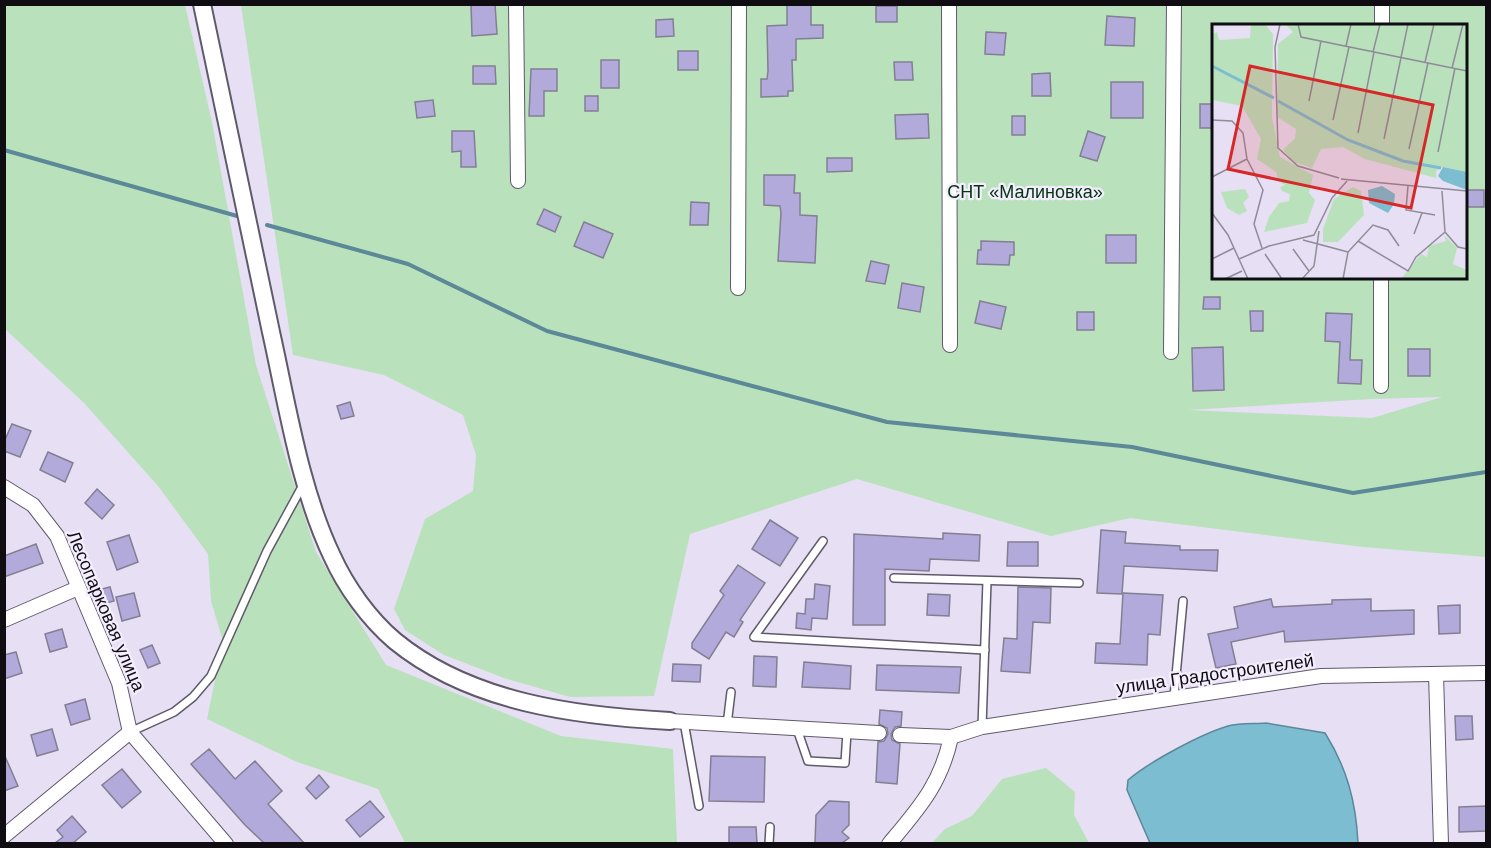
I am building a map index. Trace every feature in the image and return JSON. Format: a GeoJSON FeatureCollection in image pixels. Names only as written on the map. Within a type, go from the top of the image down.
{"type":"FeatureCollection","features":[{"type":"Feature","properties":{"kind":"street"},"geometry":{"type":"LineString","coordinates":[[202,4],[286,400],[306,480],[319,522],[342,574],[380,626],[411,653],[455,677],[537,705],[593,715],[677,722],[879,733]]}},
{"type":"Feature","properties":{"kind":"street"},"geometry":{"type":"LineString","coordinates":[[516,4],[518,181]]}},
{"type":"Feature","properties":{"kind":"street"},"geometry":{"type":"LineString","coordinates":[[738,288],[739,4]]}},
{"type":"Feature","properties":{"kind":"street"},"geometry":{"type":"LineString","coordinates":[[949,4],[950,345]]}},
{"type":"Feature","properties":{"kind":"street"},"geometry":{"type":"LineString","coordinates":[[1171,352],[1174,4]]}},
{"type":"Feature","properties":{"kind":"street"},"geometry":{"type":"LineString","coordinates":[[1382,4],[1382,24]]}},
{"type":"Feature","properties":{"kind":"street"},"geometry":{"type":"LineString","coordinates":[[1381,279],[1381,386]]}},
{"type":"Feature","properties":{"kind":"street","name":"Лесопарковая улица"},"geometry":{"type":"LineString","coordinates":[[4,487],[33,505],[57,536],[119,683],[130,732],[226,843]]}},
{"type":"Feature","properties":{"kind":"street"},"geometry":{"type":"LineString","coordinates":[[4,620],[78,588]]}},
{"type":"Feature","properties":{"kind":"street","name":"улица Градостроителей"},"geometry":{"type":"LineString","coordinates":[[951,737],[982,727],[1320,676],[1486,673]]}},
{"type":"Feature","properties":{"kind":"street"},"geometry":{"type":"LineString","coordinates":[[1436,674],[1440,843]]}},
{"type":"Feature","properties":{"kind":"street"},"geometry":{"type":"LineString","coordinates":[[4,836],[130,732]]}},
{"type":"Feature","properties":{"kind":"street"},"geometry":{"type":"LineString","coordinates":[[889,843],[926,800],[945,765],[951,737],[900,735]]}},
{"type":"Feature","properties":{"kind":"lane"},"geometry":{"type":"LineString","coordinates":[[130,732],[174,712],[193,697],[211,676],[267,551],[306,480]]}},
{"type":"Feature","properties":{"kind":"lane"},"geometry":{"type":"LineString","coordinates":[[823,541],[754,637],[985,650]]}},
{"type":"Feature","properties":{"kind":"lane"},"geometry":{"type":"LineString","coordinates":[[894,578],[1079,583]]}},
{"type":"Feature","properties":{"kind":"lane"},"geometry":{"type":"LineString","coordinates":[[982,727],[987,581]]}},
{"type":"Feature","properties":{"kind":"lane"},"geometry":{"type":"LineString","coordinates":[[1174,697],[1183,601]]}},
{"type":"Feature","properties":{"kind":"lane"},"geometry":{"type":"LineString","coordinates":[[727,725],[731,692]]}},
{"type":"Feature","properties":{"kind":"lane"},"geometry":{"type":"LineString","coordinates":[[677,722],[699,806]]}},
{"type":"Feature","properties":{"kind":"lane"},"geometry":{"type":"LineString","coordinates":[[797,729],[808,761],[845,763],[847,732]]}},
{"type":"Feature","properties":{"kind":"lane"},"geometry":{"type":"LineString","coordinates":[[769,843],[770,827]]}},
{"type":"Feature","properties":{"kind":"green space"},"geometry":{"type":"Polygon","coordinates":[[[4,5],[185,5],[212,122],[256,365],[316,552],[386,665],[561,736],[673,749],[677,843],[405,843],[378,789],[297,762],[207,719],[223,641],[211,601],[208,554],[158,486],[85,404],[5,329],[4,5]]]}},
{"type":"Feature","properties":{"kind":"green space","name":"СНТ «Малиновка»"},"geometry":{"type":"Polygon","coordinates":[[[241,5],[1486,5],[1486,557],[1363,547],[1130,518],[1051,536],[857,479],[690,534],[654,696],[570,697],[504,678],[444,655],[405,630],[394,609],[425,519],[473,491],[476,455],[463,415],[384,375],[293,355],[241,5]],[[1442,397],[1188,410],[1372,418],[1442,397]]]}},
{"type":"Feature","properties":{"kind":"green space"},"geometry":{"type":"Polygon","coordinates":[[[1046,768],[1075,792],[1074,815],[1089,843],[932,843],[945,829],[972,816],[1002,779],[1046,768]]]}},
{"type":"Feature","properties":{"kind":"water"},"geometry":{"type":"Polygon","coordinates":[[[1266,723],[1325,733],[1345,772],[1355,813],[1358,843],[1150,843],[1127,790],[1128,780],[1162,757],[1217,730],[1233,725],[1266,723]]]}},
{"type":"Feature","properties":{"kind":"building"},"geometry":{"type":"Polygon","coordinates":[[[471,4],[495,4],[497,34],[472,36],[471,4]]]}},
{"type":"Feature","properties":{"kind":"building"},"geometry":{"type":"Polygon","coordinates":[[[787,4],[811,4],[811,25],[823,25],[823,38],[796,39],[796,60],[792,60],[793,91],[788,91],[788,96],[761,97],[761,79],[767,79],[768,71],[767,26],[787,25],[787,4]]]}},
{"type":"Feature","properties":{"kind":"building"},"geometry":{"type":"Polygon","coordinates":[[[876,6],[897,6],[897,22],[876,22],[876,6]]]}},
{"type":"Feature","properties":{"kind":"building"},"geometry":{"type":"Polygon","coordinates":[[[1107,16],[1135,18],[1134,46],[1105,45],[1107,16]]]}},
{"type":"Feature","properties":{"kind":"building"},"geometry":{"type":"Polygon","coordinates":[[[673,19],[674,36],[656,37],[656,20],[673,19]]]}},
{"type":"Feature","properties":{"kind":"building"},"geometry":{"type":"Polygon","coordinates":[[[986,32],[1006,33],[1004,55],[985,54],[986,32]]]}},
{"type":"Feature","properties":{"kind":"building"},"geometry":{"type":"Polygon","coordinates":[[[678,51],[698,51],[698,70],[678,70],[678,51]]]}},
{"type":"Feature","properties":{"kind":"building"},"geometry":{"type":"Polygon","coordinates":[[[601,60],[619,60],[619,88],[601,88],[601,60]]]}},
{"type":"Feature","properties":{"kind":"building"},"geometry":{"type":"Polygon","coordinates":[[[894,62],[912,62],[913,80],[895,80],[894,62]]]}},
{"type":"Feature","properties":{"kind":"building"},"geometry":{"type":"Polygon","coordinates":[[[473,66],[495,66],[496,84],[473,84],[473,66]]]}},
{"type":"Feature","properties":{"kind":"building"},"geometry":{"type":"Polygon","coordinates":[[[531,69],[557,69],[557,91],[544,91],[544,116],[529,116],[531,69]]]}},
{"type":"Feature","properties":{"kind":"building"},"geometry":{"type":"Polygon","coordinates":[[[1050,73],[1051,96],[1032,96],[1032,74],[1050,73]]]}},
{"type":"Feature","properties":{"kind":"building"},"geometry":{"type":"Polygon","coordinates":[[[1111,82],[1143,82],[1143,118],[1111,118],[1111,82]]]}},
{"type":"Feature","properties":{"kind":"building"},"geometry":{"type":"Polygon","coordinates":[[[585,96],[598,96],[598,111],[585,111],[585,96]]]}},
{"type":"Feature","properties":{"kind":"building"},"geometry":{"type":"Polygon","coordinates":[[[433,100],[435,116],[417,118],[415,102],[433,100]]]}},
{"type":"Feature","properties":{"kind":"building"},"geometry":{"type":"Polygon","coordinates":[[[1200,104],[1212,104],[1212,128],[1200,128],[1200,104]]]}},
{"type":"Feature","properties":{"kind":"building"},"geometry":{"type":"Polygon","coordinates":[[[928,114],[929,138],[896,139],[895,115],[928,114]]]}},
{"type":"Feature","properties":{"kind":"building"},"geometry":{"type":"Polygon","coordinates":[[[1012,116],[1025,116],[1025,135],[1012,135],[1012,116]]]}},
{"type":"Feature","properties":{"kind":"building"},"geometry":{"type":"Polygon","coordinates":[[[452,131],[474,131],[476,167],[461,167],[461,151],[452,152],[452,131]]]}},
{"type":"Feature","properties":{"kind":"building"},"geometry":{"type":"Polygon","coordinates":[[[1088,131],[1105,137],[1097,161],[1080,156],[1088,131]]]}},
{"type":"Feature","properties":{"kind":"building"},"geometry":{"type":"Polygon","coordinates":[[[827,158],[852,158],[852,171],[827,172],[827,158]]]}},
{"type":"Feature","properties":{"kind":"building"},"geometry":{"type":"Polygon","coordinates":[[[764,175],[795,175],[794,193],[800,193],[800,215],[817,216],[815,263],[778,261],[780,206],[764,205],[764,175]]]}},
{"type":"Feature","properties":{"kind":"building"},"geometry":{"type":"Polygon","coordinates":[[[1467,190],[1484,190],[1484,207],[1467,207],[1467,190]]]}},
{"type":"Feature","properties":{"kind":"building"},"geometry":{"type":"Polygon","coordinates":[[[691,202],[709,203],[708,225],[690,225],[691,202]]]}},
{"type":"Feature","properties":{"kind":"building"},"geometry":{"type":"Polygon","coordinates":[[[544,209],[561,217],[555,232],[537,224],[544,209]]]}},
{"type":"Feature","properties":{"kind":"building"},"geometry":{"type":"Polygon","coordinates":[[[584,222],[613,234],[603,258],[574,246],[584,222]]]}},
{"type":"Feature","properties":{"kind":"building"},"geometry":{"type":"Polygon","coordinates":[[[1106,235],[1136,235],[1136,263],[1106,263],[1106,235]]]}},
{"type":"Feature","properties":{"kind":"building"},"geometry":{"type":"Polygon","coordinates":[[[981,241],[1014,242],[1014,255],[1010,255],[1009,265],[977,264],[981,241]]]}},
{"type":"Feature","properties":{"kind":"building"},"geometry":{"type":"Polygon","coordinates":[[[871,261],[889,265],[885,284],[866,281],[871,261]]]}},
{"type":"Feature","properties":{"kind":"building"},"geometry":{"type":"Polygon","coordinates":[[[902,283],[924,287],[920,312],[898,308],[902,283]]]}},
{"type":"Feature","properties":{"kind":"building"},"geometry":{"type":"Polygon","coordinates":[[[1204,297],[1220,297],[1220,309],[1203,309],[1204,297]]]}},
{"type":"Feature","properties":{"kind":"building"},"geometry":{"type":"Polygon","coordinates":[[[980,301],[1006,307],[1001,329],[975,323],[980,301]]]}},
{"type":"Feature","properties":{"kind":"building"},"geometry":{"type":"Polygon","coordinates":[[[1250,311],[1263,311],[1263,331],[1251,331],[1250,311]]]}},
{"type":"Feature","properties":{"kind":"building"},"geometry":{"type":"Polygon","coordinates":[[[1077,312],[1094,312],[1094,330],[1077,330],[1077,312]]]}},
{"type":"Feature","properties":{"kind":"building"},"geometry":{"type":"Polygon","coordinates":[[[1326,313],[1352,314],[1350,360],[1362,360],[1361,384],[1338,383],[1340,342],[1325,341],[1326,313]]]}},
{"type":"Feature","properties":{"kind":"building"},"geometry":{"type":"Polygon","coordinates":[[[1223,347],[1224,390],[1193,391],[1192,348],[1223,347]]]}},
{"type":"Feature","properties":{"kind":"building"},"geometry":{"type":"Polygon","coordinates":[[[1408,349],[1430,349],[1430,376],[1408,376],[1408,349]]]}},
{"type":"Feature","properties":{"kind":"building"},"geometry":{"type":"Polygon","coordinates":[[[350,402],[354,416],[341,419],[337,406],[350,402]]]}},
{"type":"Feature","properties":{"kind":"building"},"geometry":{"type":"Polygon","coordinates":[[[12,424],[31,431],[20,457],[4,451],[4,442],[12,424]]]}},
{"type":"Feature","properties":{"kind":"building"},"geometry":{"type":"Polygon","coordinates":[[[48,452],[73,463],[65,482],[40,470],[48,452]]]}},
{"type":"Feature","properties":{"kind":"building"},"geometry":{"type":"Polygon","coordinates":[[[97,489],[114,505],[102,519],[85,503],[97,489]]]}},
{"type":"Feature","properties":{"kind":"building"},"geometry":{"type":"Polygon","coordinates":[[[770,520],[798,538],[780,566],[752,549],[770,520]]]}},
{"type":"Feature","properties":{"kind":"building"},"geometry":{"type":"Polygon","coordinates":[[[1101,530],[1126,532],[1125,543],[1180,546],[1180,550],[1218,550],[1217,571],[1124,566],[1122,594],[1097,593],[1101,530]]]}},
{"type":"Feature","properties":{"kind":"building"},"geometry":{"type":"Polygon","coordinates":[[[943,533],[980,535],[979,561],[930,559],[929,571],[885,569],[885,625],[853,625],[854,534],[943,539],[943,533]]]}},
{"type":"Feature","properties":{"kind":"building"},"geometry":{"type":"Polygon","coordinates":[[[129,535],[138,562],[117,570],[107,542],[129,535]]]}},
{"type":"Feature","properties":{"kind":"building"},"geometry":{"type":"Polygon","coordinates":[[[1008,542],[1038,542],[1038,566],[1007,566],[1008,542]]]}},
{"type":"Feature","properties":{"kind":"building"},"geometry":{"type":"Polygon","coordinates":[[[36,544],[43,563],[4,577],[4,556],[36,544]]]}},
{"type":"Feature","properties":{"kind":"building"},"geometry":{"type":"Polygon","coordinates":[[[738,565],[765,583],[740,620],[743,622],[734,637],[726,632],[709,659],[692,648],[692,643],[724,595],[720,591],[738,565]]]}},
{"type":"Feature","properties":{"kind":"building"},"geometry":{"type":"Polygon","coordinates":[[[815,584],[830,586],[827,619],[812,618],[811,630],[796,628],[797,613],[805,614],[806,599],[814,599],[815,584]]]}},
{"type":"Feature","properties":{"kind":"building"},"geometry":{"type":"Polygon","coordinates":[[[110,587],[114,601],[98,605],[94,591],[110,587]]]}},
{"type":"Feature","properties":{"kind":"building"},"geometry":{"type":"Polygon","coordinates":[[[1018,587],[1051,588],[1050,623],[1033,622],[1030,673],[1001,671],[1004,638],[1017,639],[1018,587]]]}},
{"type":"Feature","properties":{"kind":"building"},"geometry":{"type":"Polygon","coordinates":[[[134,593],[140,616],[122,621],[116,597],[134,593]]]}},
{"type":"Feature","properties":{"kind":"building"},"geometry":{"type":"Polygon","coordinates":[[[1123,593],[1163,595],[1160,635],[1148,634],[1147,665],[1095,663],[1096,643],[1120,644],[1123,593]]]}},
{"type":"Feature","properties":{"kind":"building"},"geometry":{"type":"Polygon","coordinates":[[[928,594],[950,595],[949,616],[927,615],[928,594]]]}},
{"type":"Feature","properties":{"kind":"building"},"geometry":{"type":"Polygon","coordinates":[[[1271,599],[1273,607],[1332,604],[1332,600],[1371,599],[1371,611],[1414,610],[1414,634],[1285,642],[1284,631],[1231,642],[1236,664],[1216,668],[1208,634],[1238,628],[1234,607],[1271,599]]]}},
{"type":"Feature","properties":{"kind":"building"},"geometry":{"type":"Polygon","coordinates":[[[1460,605],[1460,633],[1439,634],[1438,606],[1460,605]]]}},
{"type":"Feature","properties":{"kind":"building"},"geometry":{"type":"Polygon","coordinates":[[[62,629],[67,647],[50,652],[45,634],[62,629]]]}},
{"type":"Feature","properties":{"kind":"building"},"geometry":{"type":"Polygon","coordinates":[[[152,645],[160,663],[148,668],[140,650],[152,645]]]}},
{"type":"Feature","properties":{"kind":"building"},"geometry":{"type":"Polygon","coordinates":[[[16,652],[22,673],[4,679],[4,655],[16,652]]]}},
{"type":"Feature","properties":{"kind":"building"},"geometry":{"type":"Polygon","coordinates":[[[754,656],[777,657],[776,687],[753,686],[754,656]]]}},
{"type":"Feature","properties":{"kind":"building"},"geometry":{"type":"Polygon","coordinates":[[[804,662],[851,666],[850,689],[802,687],[804,662]]]}},
{"type":"Feature","properties":{"kind":"building"},"geometry":{"type":"Polygon","coordinates":[[[673,664],[701,665],[700,682],[672,681],[673,664]]]}},
{"type":"Feature","properties":{"kind":"building"},"geometry":{"type":"Polygon","coordinates":[[[877,665],[961,667],[959,693],[876,690],[877,665]]]}},
{"type":"Feature","properties":{"kind":"building"},"geometry":{"type":"Polygon","coordinates":[[[85,699],[90,719],[71,725],[65,705],[85,699]]]}},
{"type":"Feature","properties":{"kind":"building"},"geometry":{"type":"Polygon","coordinates":[[[880,710],[902,712],[901,726],[895,727],[891,734],[892,740],[900,744],[897,784],[876,782],[878,742],[884,741],[888,734],[887,728],[879,724],[880,710]]]}},
{"type":"Feature","properties":{"kind":"building"},"geometry":{"type":"Polygon","coordinates":[[[1455,716],[1472,716],[1473,739],[1456,740],[1455,716]]]}},
{"type":"Feature","properties":{"kind":"building"},"geometry":{"type":"Polygon","coordinates":[[[52,729],[58,750],[37,756],[31,735],[52,729]]]}},
{"type":"Feature","properties":{"kind":"building"},"geometry":{"type":"Polygon","coordinates":[[[209,749],[235,779],[255,761],[282,791],[268,804],[304,843],[264,843],[245,825],[191,764],[209,749]]]}},
{"type":"Feature","properties":{"kind":"building"},"geometry":{"type":"Polygon","coordinates":[[[4,754],[18,786],[4,791],[4,754]]]}},
{"type":"Feature","properties":{"kind":"building"},"geometry":{"type":"Polygon","coordinates":[[[711,756],[765,757],[764,802],[709,801],[711,756]]]}},
{"type":"Feature","properties":{"kind":"building"},"geometry":{"type":"Polygon","coordinates":[[[122,769],[141,792],[122,808],[102,785],[122,769]]]}},
{"type":"Feature","properties":{"kind":"building"},"geometry":{"type":"Polygon","coordinates":[[[319,775],[329,787],[316,799],[306,788],[319,775]]]}},
{"type":"Feature","properties":{"kind":"building"},"geometry":{"type":"Polygon","coordinates":[[[370,801],[384,817],[360,837],[346,820],[370,801]]]}},
{"type":"Feature","properties":{"kind":"building"},"geometry":{"type":"Polygon","coordinates":[[[829,801],[849,802],[849,825],[842,832],[849,838],[842,843],[815,843],[816,815],[829,801]]]}},
{"type":"Feature","properties":{"kind":"building"},"geometry":{"type":"Polygon","coordinates":[[[1486,806],[1486,831],[1459,832],[1459,807],[1486,806]]]}},
{"type":"Feature","properties":{"kind":"building"},"geometry":{"type":"Polygon","coordinates":[[[72,816],[86,832],[73,843],[55,843],[63,837],[57,830],[72,816]]]}},
{"type":"Feature","properties":{"kind":"building"},"geometry":{"type":"Polygon","coordinates":[[[729,827],[756,827],[757,843],[729,843],[729,827]]]}},
{"type":"Feature","properties":{"kind":"waterway"},"geometry":{"type":"LineString","coordinates":[[4,150],[237,216]]}},
{"type":"Feature","properties":{"kind":"waterway"},"geometry":{"type":"LineString","coordinates":[[267,225],[408,264],[547,331],[887,422],[1132,447],[1353,493],[1486,472]]}}]}
